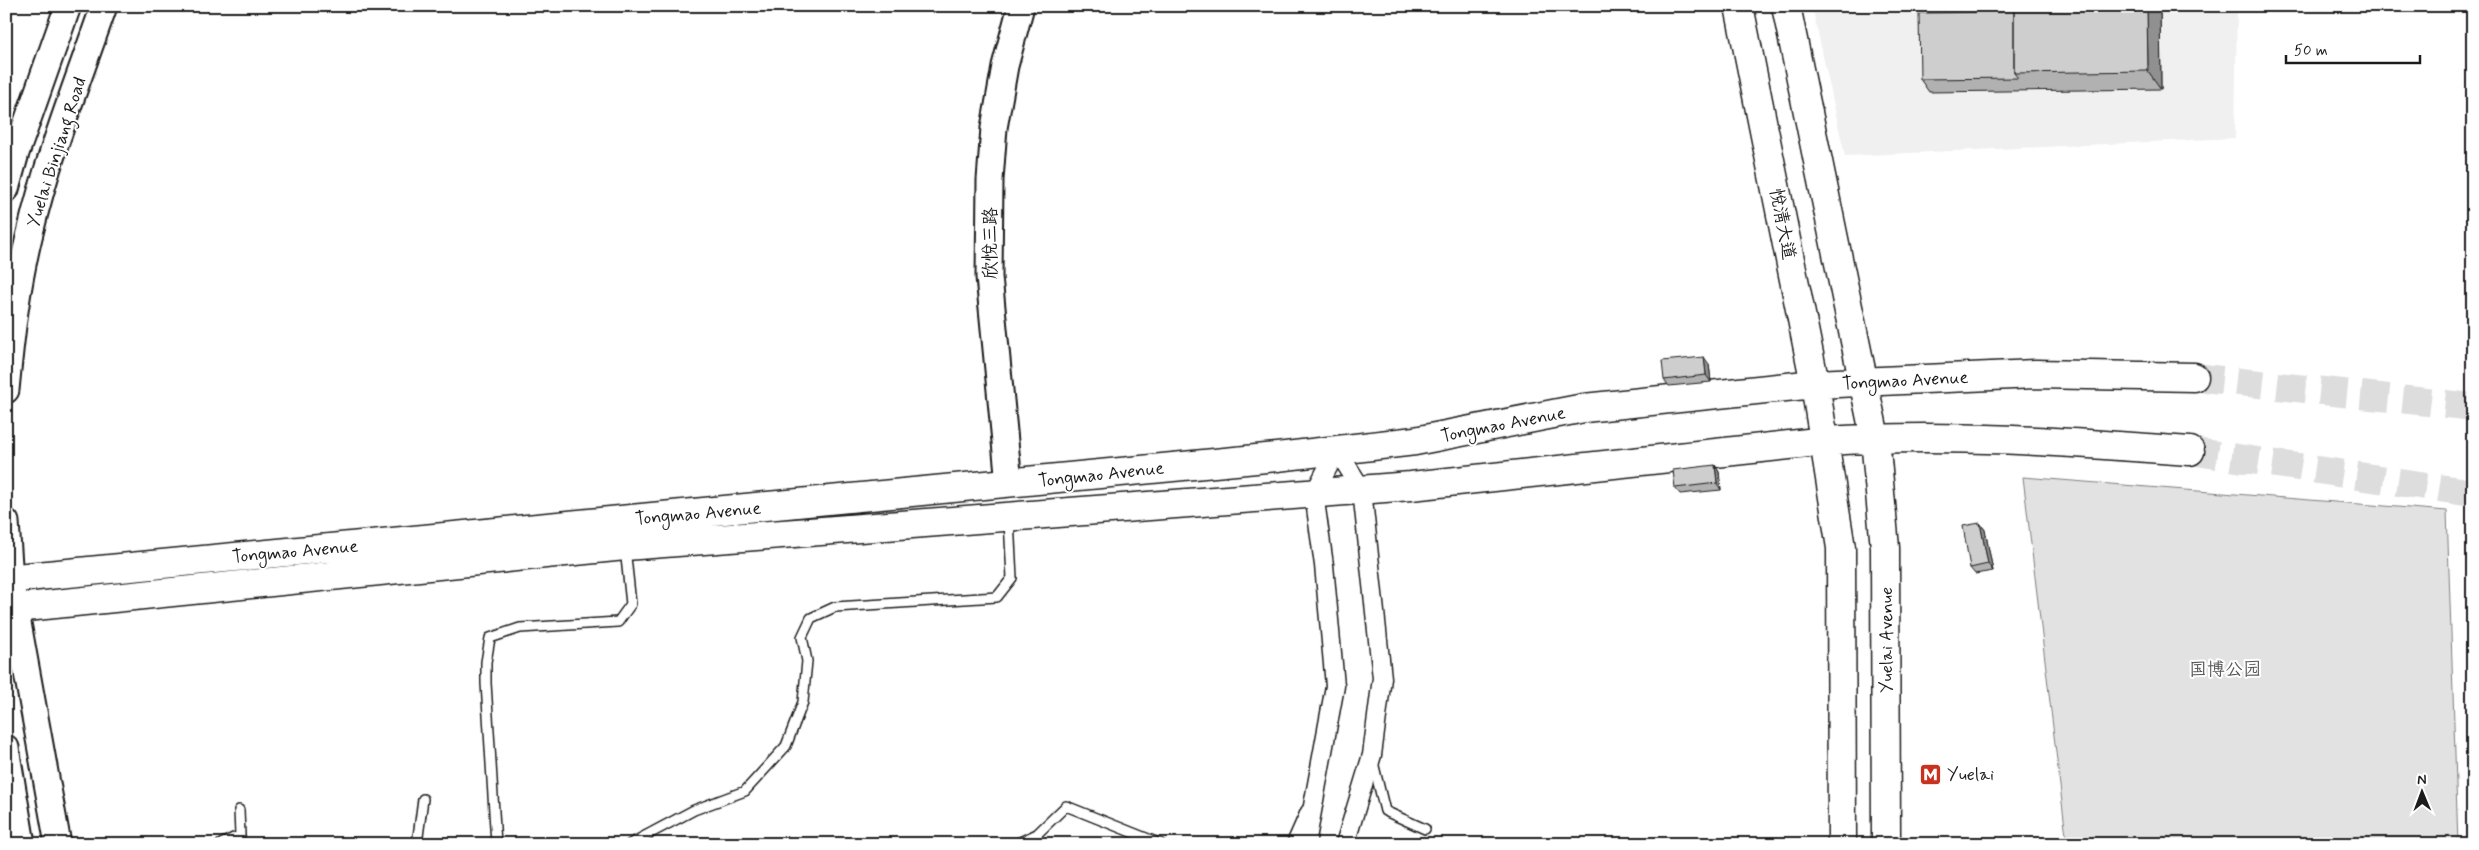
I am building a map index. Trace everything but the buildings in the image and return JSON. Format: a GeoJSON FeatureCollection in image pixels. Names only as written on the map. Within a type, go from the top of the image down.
{"type":"FeatureCollection","features":[{"type":"Feature","properties":{"kind":"main road","name":"Yuelai Binjiang Road"},"geometry":{"type":"LineString","coordinates":[[6,189],[16,153],[68,6]]}},
{"type":"Feature","properties":{"kind":"main road","name":"Yuelai Binjiang Road"},"geometry":{"type":"LineString","coordinates":[[6,390],[13,319],[30,233],[51,158],[104,6]]}},
{"type":"Feature","properties":{"kind":"main road","name":"欣悦三路"},"geometry":{"type":"LineString","coordinates":[[1009,483],[989,277],[990,189],[996,119],[1005,66],[1021,6]]}},
{"type":"Feature","properties":{"kind":"main road","name":"悦清大道"},"geometry":{"type":"LineString","coordinates":[[1739,6],[1826,441]]}},
{"type":"Feature","properties":{"kind":"main road"},"geometry":{"type":"LineString","coordinates":[[1786,6],[1875,438]]}},
{"type":"Feature","properties":{"kind":"main road","name":"Tongmao Avenue"},"geometry":{"type":"LineString","coordinates":[[8,579],[1337,450],[1415,441],[1584,408],[1815,384],[2035,374],[2194,377]]}},
{"type":"Feature","properties":{"kind":"main road","name":"Tongmao Avenue"},"geometry":{"type":"LineString","coordinates":[[10,609],[625,546],[1362,490],[1826,441],[1875,438],[2039,440],[2190,451]]}},
{"type":"Feature","properties":{"kind":"main road","name":"Yuelai Avenue"},"geometry":{"type":"LineString","coordinates":[[1875,438],[1885,548],[1886,844]]}},
{"type":"Feature","properties":{"kind":"main road"},"geometry":{"type":"LineString","coordinates":[[1826,441],[1842,548],[1842,844]]}},
{"type":"Feature","properties":{"kind":"main road"},"geometry":{"type":"LineString","coordinates":[[6,522],[10,609],[58,844]]}},
{"type":"Feature","properties":{"kind":"main road"},"geometry":{"type":"LineString","coordinates":[[6,748],[22,844]]}},
{"type":"Feature","properties":{"kind":"street"},"geometry":{"type":"LineString","coordinates":[[1337,450],[1362,490],[1382,678],[1372,755],[1345,844]]}},
{"type":"Feature","properties":{"kind":"street"},"geometry":{"type":"LineString","coordinates":[[1306,844],[1319,782],[1335,686],[1324,565],[1314,494],[1337,450]]}},
{"type":"Feature","properties":{"kind":"lane"},"geometry":{"type":"LineString","coordinates":[[630,844],[694,810],[745,791],[786,746],[803,702],[807,661],[802,637],[811,618],[835,607],[997,597],[1012,578],[1008,517]]}},
{"type":"Feature","properties":{"kind":"lane"},"geometry":{"type":"LineString","coordinates":[[496,844],[486,682],[486,662],[490,638],[520,628],[618,622],[631,604],[625,546]]}},
{"type":"Feature","properties":{"kind":"lane"},"geometry":{"type":"LineString","coordinates":[[1372,755],[1385,811],[1425,829]]}},
{"type":"Feature","properties":{"kind":"lane"},"geometry":{"type":"LineString","coordinates":[[1291,844],[1319,782]]}},
{"type":"Feature","properties":{"kind":"lane"},"geometry":{"type":"LineString","coordinates":[[417,844],[424,799]]}},
{"type":"Feature","properties":{"kind":"lane"},"geometry":{"type":"LineString","coordinates":[[1016,844],[1037,834],[1066,806],[1161,844]]}},
{"type":"Feature","properties":{"kind":"lane"},"geometry":{"type":"LineString","coordinates":[[221,844],[240,835],[240,810]]}},
{"type":"Feature","properties":{"kind":"shaded area"},"geometry":{"type":"Polygon","coordinates":[[[1812,6],[2237,6],[2235,138],[1845,156],[1812,6]]]}},
{"type":"Feature","properties":{"kind":"green space","name":"国博公园"},"geometry":{"type":"Polygon","coordinates":[[[2023,477],[2447,511],[2458,844],[2067,844],[2023,477]]]}},
{"type":"Feature","properties":{"kind":"tunnel"},"geometry":{"type":"LineString","coordinates":[[2194,377],[2473,407]]}},
{"type":"Feature","properties":{"kind":"tunnel"},"geometry":{"type":"LineString","coordinates":[[2190,451],[2473,493]]}},
{"type":"Feature","properties":{"kind":"place","name":"Yuelai"},"geometry":{"type":"Point","coordinates":[1931,774]}}]}
